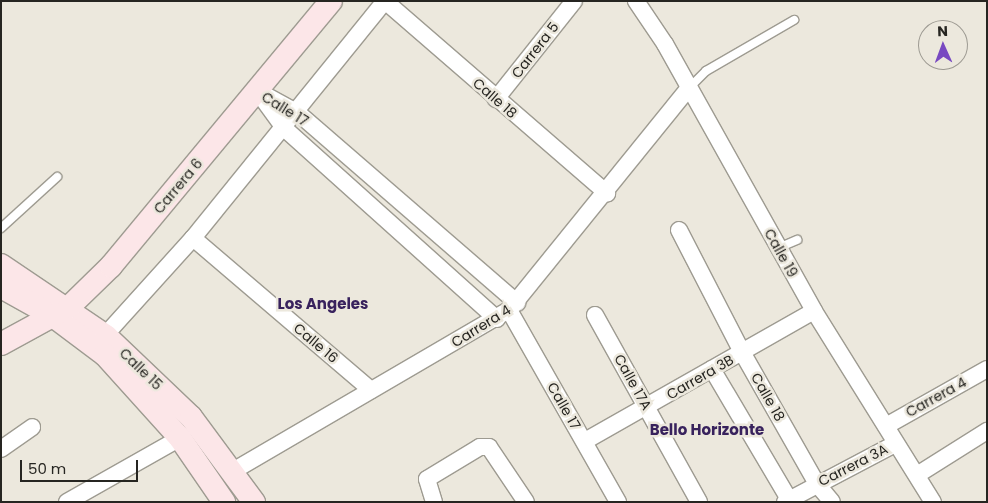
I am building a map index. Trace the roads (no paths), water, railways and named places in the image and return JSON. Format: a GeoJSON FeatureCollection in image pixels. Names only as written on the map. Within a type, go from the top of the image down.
{"type":"FeatureCollection","features":[{"type":"Feature","properties":{"kind":"street","name":"Carrera 6"},"geometry":{"type":"LineString","coordinates":[[1,344],[61,311],[111,266],[331,1]]}},
{"type":"Feature","properties":{"kind":"street","name":"Calle 18"},"geometry":{"type":"LineString","coordinates":[[385,1],[496,99],[607,193]]}},
{"type":"Feature","properties":{"kind":"street"},"geometry":{"type":"LineString","coordinates":[[100,341],[193,238],[298,113],[385,1]]}},
{"type":"Feature","properties":{"kind":"street","name":"Carrera 5"},"geometry":{"type":"LineString","coordinates":[[496,99],[574,1]]}},
{"type":"Feature","properties":{"kind":"street","name":"Calle 19"},"geometry":{"type":"LineString","coordinates":[[636,1],[688,88],[814,311],[886,426],[895,444],[933,502]]}},
{"type":"Feature","properties":{"kind":"street","name":"Carrera 4"},"geometry":{"type":"LineString","coordinates":[[233,472],[508,311],[607,193],[688,88]]}},
{"type":"Feature","properties":{"kind":"street","name":"Calle 17"},"geometry":{"type":"LineString","coordinates":[[258,91],[298,113],[508,311],[618,502]]}},
{"type":"Feature","properties":{"kind":"street","name":"Calle 17"},"geometry":{"type":"LineString","coordinates":[[258,91],[284,128],[508,311]]}},
{"type":"Feature","properties":{"kind":"street","name":"Calle 18"},"geometry":{"type":"LineString","coordinates":[[679,230],[742,352],[817,484],[832,502]]}},
{"type":"Feature","properties":{"kind":"street","name":"Calle 16"},"geometry":{"type":"LineString","coordinates":[[193,238],[371,390]]}},
{"type":"Feature","properties":{"kind":"street","name":"Calle 15"},"geometry":{"type":"LineString","coordinates":[[1,265],[100,341],[191,417],[254,502]]}},
{"type":"Feature","properties":{"kind":"street","name":"Calle 15"},"geometry":{"type":"LineString","coordinates":[[1,287],[61,311]]}},
{"type":"Feature","properties":{"kind":"street","name":"Carrera 3B"},"geometry":{"type":"LineString","coordinates":[[584,441],[647,408],[814,311]]}},
{"type":"Feature","properties":{"kind":"street","name":"Calle 17A"},"geometry":{"type":"LineString","coordinates":[[595,315],[699,502]]}},
{"type":"Feature","properties":{"kind":"street","name":"Calle 15"},"geometry":{"type":"LineString","coordinates":[[100,341],[180,438],[224,502]]}},
{"type":"Feature","properties":{"kind":"street"},"geometry":{"type":"LineString","coordinates":[[712,369],[787,501]]}},
{"type":"Feature","properties":{"kind":"street","name":"Carrera 4"},"geometry":{"type":"LineString","coordinates":[[886,426],[987,369]]}},
{"type":"Feature","properties":{"kind":"street"},"geometry":{"type":"LineString","coordinates":[[1,449],[32,427]]}},
{"type":"Feature","properties":{"kind":"street"},"geometry":{"type":"LineString","coordinates":[[917,475],[987,432]]}},
{"type":"Feature","properties":{"kind":"street"},"geometry":{"type":"LineString","coordinates":[[67,502],[180,438]]}},
{"type":"Feature","properties":{"kind":"street","name":"Carrera 3A"},"geometry":{"type":"LineString","coordinates":[[787,501],[895,444]]}},
{"type":"Feature","properties":{"kind":"street"},"geometry":{"type":"LineString","coordinates":[[434,502],[427,479],[480,447],[489,447],[526,502]]}},
{"type":"Feature","properties":{"kind":"lane"},"geometry":{"type":"LineString","coordinates":[[688,88],[706,71],[794,20]]}},
{"type":"Feature","properties":{"kind":"lane"},"geometry":{"type":"LineString","coordinates":[[1,228],[57,177]]}},
{"type":"Feature","properties":{"kind":"lane"},"geometry":{"type":"LineString","coordinates":[[778,248],[796,240]]}},
{"type":"Feature","properties":{"kind":"district","name":"Los Angeles"},"geometry":{"type":"Point","coordinates":[323,304]}},
{"type":"Feature","properties":{"kind":"district","name":"Bello Horizonte"},"geometry":{"type":"Point","coordinates":[707,430]}}]}
